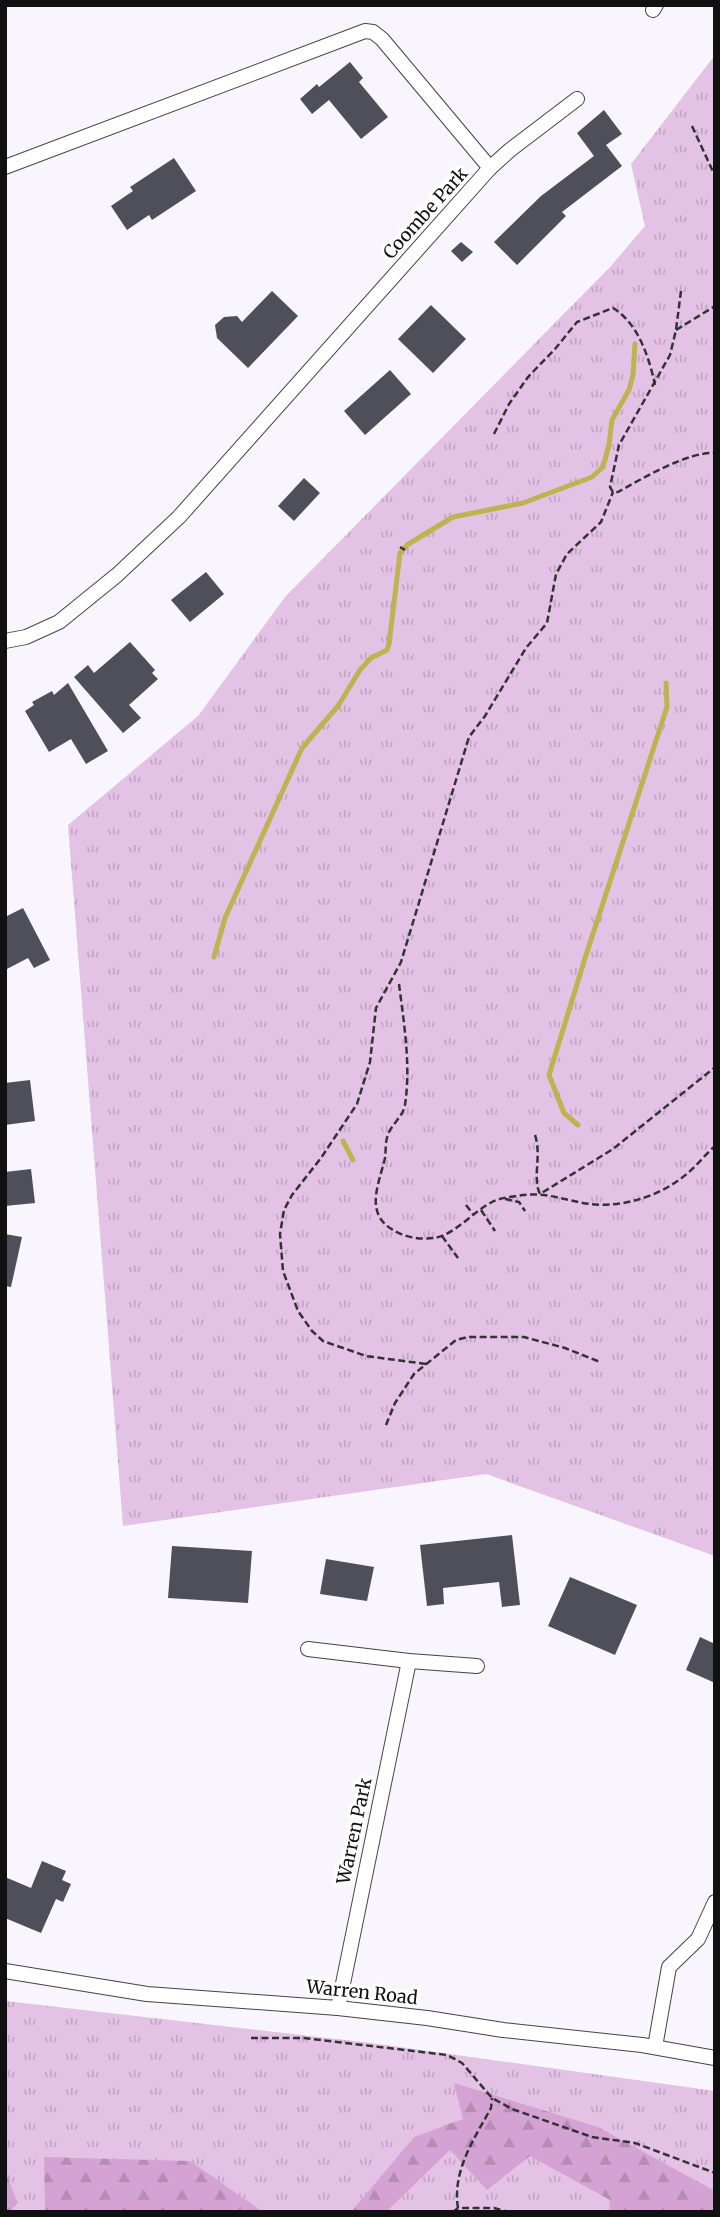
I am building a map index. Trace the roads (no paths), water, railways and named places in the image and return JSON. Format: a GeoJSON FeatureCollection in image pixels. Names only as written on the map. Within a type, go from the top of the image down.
{"type":"FeatureCollection","features":[{"type":"Feature","properties":{"kind":"street","name":"Coombe Park"},"geometry":{"type":"LineString","coordinates":[[5,167],[365,31],[373,32],[382,39],[490,169],[179,517],[117,575],[59,622],[26,637],[5,641]]}},
{"type":"Feature","properties":{"kind":"street"},"geometry":{"type":"LineString","coordinates":[[490,169],[510,150],[577,99]]}},
{"type":"Feature","properties":{"kind":"street"},"geometry":{"type":"LineString","coordinates":[[308,1649],[477,1666]]}},
{"type":"Feature","properties":{"kind":"street","name":"Warren Park"},"geometry":{"type":"LineString","coordinates":[[338,2008],[409,1661]]}},
{"type":"Feature","properties":{"kind":"street"},"geometry":{"type":"LineString","coordinates":[[654,2047],[669,1967],[698,1939],[715,1902]]}},
{"type":"Feature","properties":{"kind":"street","name":"Warren Road"},"geometry":{"type":"LineString","coordinates":[[5,1971],[147,1994],[338,2008],[427,2018],[503,2030],[654,2047],[715,2058]]}},
{"type":"Feature","properties":{"kind":"waterway"},"geometry":{"type":"LineString","coordinates":[[214,957],[225,918],[302,748],[338,706],[360,670],[371,658],[387,650],[400,553],[407,545],[453,517],[523,503],[592,477],[603,467],[612,420],[629,390],[635,344]]}},
{"type":"Feature","properties":{"kind":"waterway"},"geometry":{"type":"LineString","coordinates":[[578,1125],[564,1113],[549,1075],[667,707],[666,683]]}},
{"type":"Feature","properties":{"kind":"waterway"},"geometry":{"type":"LineString","coordinates":[[343,1141],[353,1160]]}}]}
